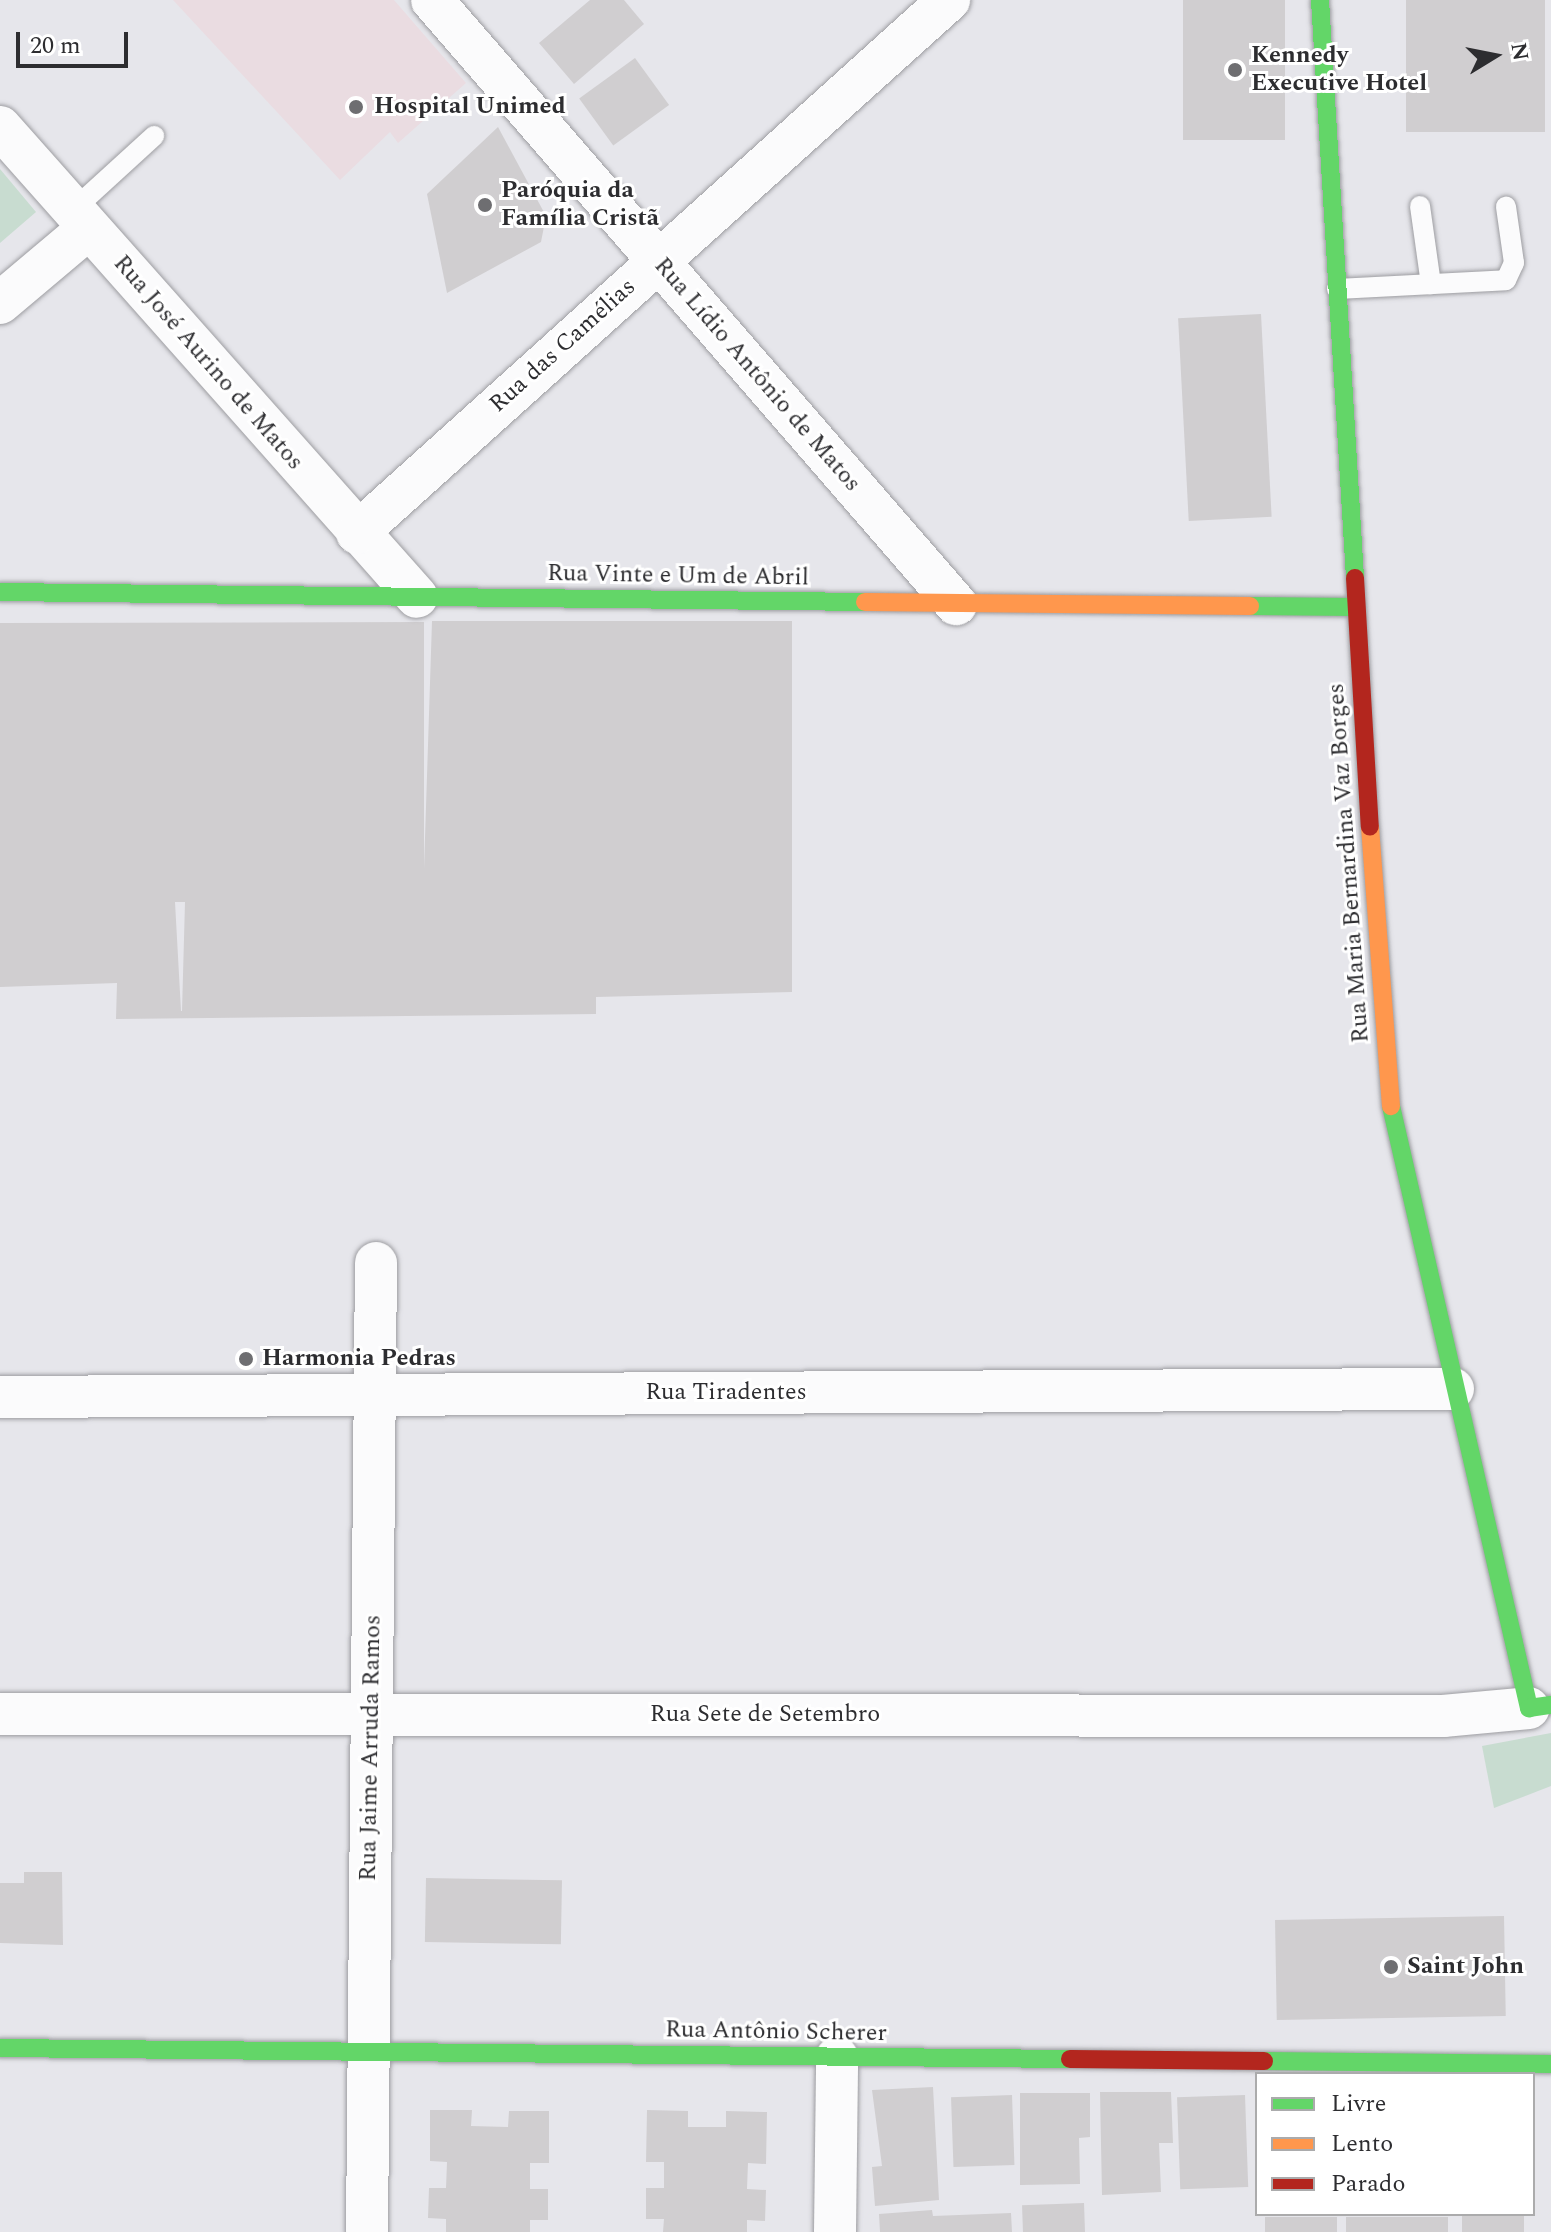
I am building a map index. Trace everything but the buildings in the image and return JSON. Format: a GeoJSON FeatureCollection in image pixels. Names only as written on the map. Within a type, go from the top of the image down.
{"type":"FeatureCollection","features":[{"type":"Feature","properties":{"kind":"street","name":"Rua Lídio Antônio de Matos"},"geometry":{"type":"LineString","coordinates":[[432,0],[956,604]]}},
{"type":"Feature","properties":{"kind":"street","name":"Rua das Camélias"},"geometry":{"type":"LineString","coordinates":[[357,533],[949,0]]}},
{"type":"Feature","properties":{"kind":"street","name":"Rua Maria Bernardina Vaz Borges"},"geometry":{"type":"LineString","coordinates":[[1320,0],[1386,1063],[1403,1175],[1453,1389],[1540,1706]]}},
{"type":"Feature","properties":{"kind":"street","name":"Rua José Aurino de Matos"},"geometry":{"type":"LineString","coordinates":[[0,127],[357,533],[417,597]]}},
{"type":"Feature","properties":{"kind":"street"},"geometry":{"type":"LineString","coordinates":[[0,303],[81,219]]}},
{"type":"Feature","properties":{"kind":"street","name":"Rua Vinte e Um de Abril"},"geometry":{"type":"LineString","coordinates":[[0,592],[1356,607]]}},
{"type":"Feature","properties":{"kind":"street","name":"Rua Jaime Arruda Ramos"},"geometry":{"type":"LineString","coordinates":[[367,2232],[376,1263]]}},
{"type":"Feature","properties":{"kind":"street","name":"Rua Tiradentes"},"geometry":{"type":"LineString","coordinates":[[0,1397],[1453,1389]]}},
{"type":"Feature","properties":{"kind":"street","name":"Rua Sete de Setembro"},"geometry":{"type":"LineString","coordinates":[[0,1714],[1443,1716],[1540,1706]]}},
{"type":"Feature","properties":{"kind":"street","name":"Rua Antônio Scherer"},"geometry":{"type":"LineString","coordinates":[[0,2048],[1551,2064]]}},
{"type":"Feature","properties":{"kind":"street"},"geometry":{"type":"LineString","coordinates":[[835,2232],[837,2057]]}},
{"type":"Feature","properties":{"kind":"lane"},"geometry":{"type":"LineString","coordinates":[[81,219],[154,136]]}},
{"type":"Feature","properties":{"kind":"lane"},"geometry":{"type":"LineString","coordinates":[[1420,206],[1431,284]]}},
{"type":"Feature","properties":{"kind":"lane"},"geometry":{"type":"LineString","coordinates":[[1337,289],[1431,284],[1511,275],[1506,207]]}},
{"type":"Feature","properties":{"kind":"shaded area","name":"Hospital Unimed"},"geometry":{"type":"Polygon","coordinates":[[[173,0],[394,0],[466,83],[398,143],[390,132],[340,180],[173,0]]]}},
{"type":"Feature","properties":{"kind":"green space"},"geometry":{"type":"Polygon","coordinates":[[[0,169],[36,212],[0,243],[0,169]]]}},
{"type":"Feature","properties":{"kind":"green space"},"geometry":{"type":"Polygon","coordinates":[[[1551,1733],[1551,1786],[1494,1808],[1482,1746],[1551,1733]]]}},
{"type":"Feature","properties":{"kind":"traffic: fast"},"geometry":{"type":"LineString","coordinates":[[1320,0],[1355,578]]}},
{"type":"Feature","properties":{"kind":"traffic: fast"},"geometry":{"type":"LineString","coordinates":[[0,592],[865,602]]}},
{"type":"Feature","properties":{"kind":"traffic: fast"},"geometry":{"type":"LineString","coordinates":[[1250,606],[1356,607]]}},
{"type":"Feature","properties":{"kind":"traffic: fast"},"geometry":{"type":"LineString","coordinates":[[1391,1106],[1529,1708],[1551,1705]]}},
{"type":"Feature","properties":{"kind":"traffic: fast"},"geometry":{"type":"LineString","coordinates":[[0,2048],[1070,2059]]}},
{"type":"Feature","properties":{"kind":"traffic: fast"},"geometry":{"type":"LineString","coordinates":[[1264,2061],[1551,2064]]}},
{"type":"Feature","properties":{"kind":"traffic: slow"},"geometry":{"type":"LineString","coordinates":[[865,602],[1250,606]]}},
{"type":"Feature","properties":{"kind":"traffic: slow"},"geometry":{"type":"LineString","coordinates":[[1370,827],[1391,1106]]}},
{"type":"Feature","properties":{"kind":"traffic: jam"},"geometry":{"type":"LineString","coordinates":[[1355,578],[1370,827]]}},
{"type":"Feature","properties":{"kind":"traffic: jam"},"geometry":{"type":"LineString","coordinates":[[1070,2059],[1264,2061]]}},
{"type":"Feature","properties":{"kind":"place","name":"Kennedy Executive Hotel"},"geometry":{"type":"Point","coordinates":[1235,70]}},
{"type":"Feature","properties":{"kind":"place","name":"Hospital Unimed"},"geometry":{"type":"Point","coordinates":[356,107]}},
{"type":"Feature","properties":{"kind":"place","name":"Paróquia da Família Cristã"},"geometry":{"type":"Point","coordinates":[485,205]}},
{"type":"Feature","properties":{"kind":"place","name":"Harmonia Pedras"},"geometry":{"type":"Point","coordinates":[246,1359]}},
{"type":"Feature","properties":{"kind":"place","name":"Saint John"},"geometry":{"type":"Point","coordinates":[1391,1967]}}]}
